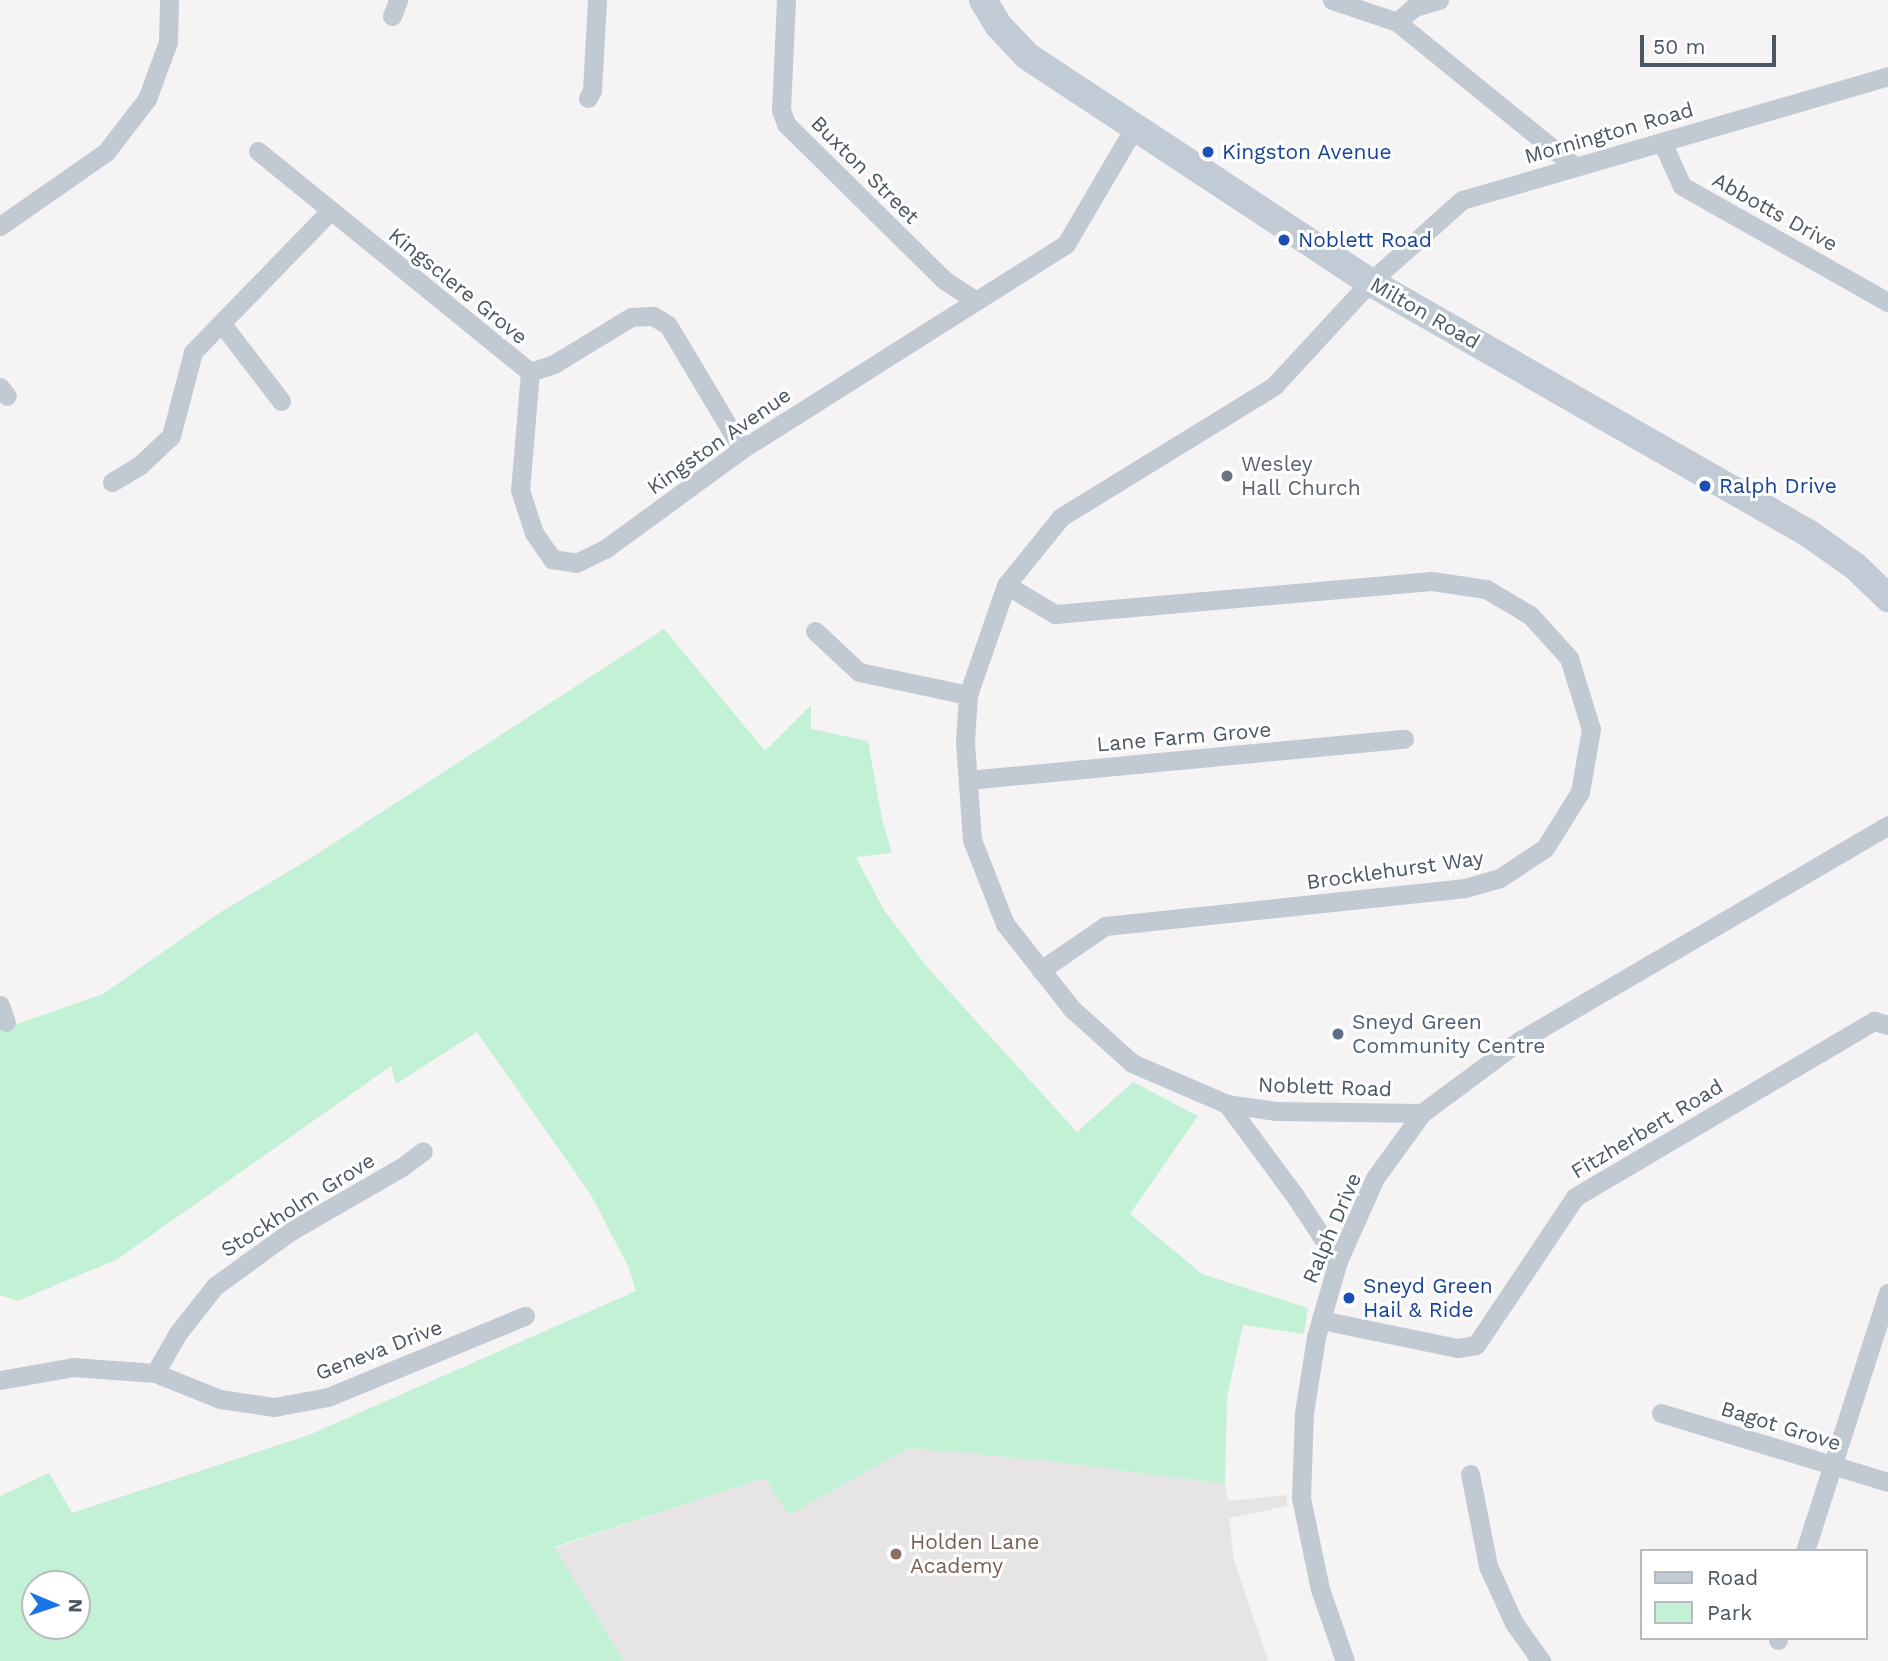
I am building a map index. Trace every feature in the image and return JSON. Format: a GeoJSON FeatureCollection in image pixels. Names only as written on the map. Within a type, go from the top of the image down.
{"type":"FeatureCollection","features":[{"type":"Feature","properties":{"kind":"street"},"geometry":{"type":"LineString","coordinates":[[0,226],[106,152],[147,99],[168,41],[169,0]]}},
{"type":"Feature","properties":{"kind":"street"},"geometry":{"type":"LineString","coordinates":[[588,98],[593,90],[597,0]]}},
{"type":"Feature","properties":{"kind":"street","name":"Buxton Street"},"geometry":{"type":"LineString","coordinates":[[786,0],[781,110],[786,124],[944,280],[975,300]]}},
{"type":"Feature","properties":{"kind":"street","name":"Milton Road"},"geometry":{"type":"LineString","coordinates":[[983,0],[998,25],[1027,57],[1134,128],[1370,282],[1808,533],[1856,567],[1888,598]]}},
{"type":"Feature","properties":{"kind":"street"},"geometry":{"type":"LineString","coordinates":[[1332,0],[1397,22],[1574,166]]}},
{"type":"Feature","properties":{"kind":"street"},"geometry":{"type":"LineString","coordinates":[[1397,22],[1414,7],[1439,0]]}},
{"type":"Feature","properties":{"kind":"street","name":"Mornington Road"},"geometry":{"type":"LineString","coordinates":[[1370,282],[1462,200],[1888,76]]}},
{"type":"Feature","properties":{"kind":"street","name":"Kingston Avenue"},"geometry":{"type":"LineString","coordinates":[[530,372],[520,490],[534,533],[552,559],[576,563],[606,549],[742,449],[1066,244],[1134,128]]}},
{"type":"Feature","properties":{"kind":"street","name":"Abbotts Drive"},"geometry":{"type":"LineString","coordinates":[[1662,142],[1682,186],[1888,302]]}},
{"type":"Feature","properties":{"kind":"street","name":"Kingsclere Grove"},"geometry":{"type":"LineString","coordinates":[[257,150],[329,212],[530,372],[554,364],[631,317],[653,316],[668,325],[742,449]]}},
{"type":"Feature","properties":{"kind":"street"},"geometry":{"type":"LineString","coordinates":[[112,482],[140,465],[171,436],[192,352],[329,212]]}},
{"type":"Feature","properties":{"kind":"street","name":"Noblett Road"},"geometry":{"type":"LineString","coordinates":[[1370,282],[1275,386],[1061,517],[1006,585],[968,695],[965,743],[972,840],[1005,924],[1072,1009],[1132,1063],[1227,1104],[1276,1111],[1422,1113]]}},
{"type":"Feature","properties":{"kind":"street"},"geometry":{"type":"LineString","coordinates":[[222,324],[281,401]]}},
{"type":"Feature","properties":{"kind":"street","name":"Brocklehurst Way"},"geometry":{"type":"LineString","coordinates":[[1006,585],[1055,614],[1432,582],[1486,589],[1530,615],[1569,658],[1591,729],[1580,792],[1545,848],[1500,878],[1466,888],[1105,926],[1041,970]]}},
{"type":"Feature","properties":{"kind":"street"},"geometry":{"type":"LineString","coordinates":[[815,631],[859,672],[968,695]]}},
{"type":"Feature","properties":{"kind":"street","name":"Lane Farm Grove"},"geometry":{"type":"LineString","coordinates":[[968,780],[1404,739]]}},
{"type":"Feature","properties":{"kind":"street","name":"Ralph Drive"},"geometry":{"type":"LineString","coordinates":[[1345,1661],[1320,1589],[1301,1498],[1304,1413],[1321,1320],[1338,1261],[1375,1178],[1422,1113],[1519,1041],[1888,825]]}},
{"type":"Feature","properties":{"kind":"street","name":"Fitzherbert Road"},"geometry":{"type":"LineString","coordinates":[[1321,1320],[1457,1348],[1476,1345],[1575,1197],[1874,1021],[1888,1025]]}},
{"type":"Feature","properties":{"kind":"street","name":"Noblett Road"},"geometry":{"type":"LineString","coordinates":[[1227,1104],[1295,1196],[1338,1261]]}},
{"type":"Feature","properties":{"kind":"street","name":"Stockholm Grove"},"geometry":{"type":"LineString","coordinates":[[155,1373],[178,1333],[215,1286],[291,1231],[402,1167],[423,1151]]}},
{"type":"Feature","properties":{"kind":"street"},"geometry":{"type":"LineString","coordinates":[[1806,1549],[1888,1293]]}},
{"type":"Feature","properties":{"kind":"street","name":"Geneva Drive"},"geometry":{"type":"LineString","coordinates":[[0,1380],[73,1367],[155,1373],[220,1399],[274,1407],[328,1397],[525,1316]]}},
{"type":"Feature","properties":{"kind":"street","name":"Bagot Grove"},"geometry":{"type":"LineString","coordinates":[[1661,1413],[1888,1482]]}},
{"type":"Feature","properties":{"kind":"street"},"geometry":{"type":"LineString","coordinates":[[1470,1474],[1488,1566],[1514,1623],[1541,1661]]}},
{"type":"Feature","properties":{"kind":"shaded area","name":"Holden Lane Academy"},"geometry":{"type":"Polygon","coordinates":[[[909,1448],[1041,1460],[1225,1484],[1228,1501],[1286,1495],[1288,1506],[1229,1518],[1234,1560],[1268,1661],[624,1661],[554,1548],[765,1478],[789,1515],[909,1448]]]}},
{"type":"Feature","properties":{"kind":"green space"},"geometry":{"type":"Polygon","coordinates":[[[664,629],[765,751],[811,705],[811,729],[868,741],[882,819],[892,853],[856,857],[884,910],[927,967],[1077,1132],[1133,1082],[1198,1116],[1130,1214],[1202,1274],[1308,1308],[1304,1334],[1243,1325],[1227,1397],[1225,1484],[1041,1460],[909,1448],[789,1515],[765,1478],[554,1547],[624,1661],[0,1661],[0,1496],[49,1473],[72,1513],[309,1435],[636,1291],[629,1268],[591,1195],[477,1032],[396,1084],[391,1066],[116,1260],[17,1301],[0,1295],[0,1030],[103,994],[216,915],[311,858],[664,629]]]}},
{"type":"Feature","properties":{"kind":"place","name":"Kingston Avenue"},"geometry":{"type":"Point","coordinates":[1208,152]}},
{"type":"Feature","properties":{"kind":"place","name":"Noblett Road"},"geometry":{"type":"Point","coordinates":[1284,240]}},
{"type":"Feature","properties":{"kind":"place","name":"Wesley Hall Church"},"geometry":{"type":"Point","coordinates":[1227,476]}},
{"type":"Feature","properties":{"kind":"place","name":"Ralph Drive"},"geometry":{"type":"Point","coordinates":[1705,486]}},
{"type":"Feature","properties":{"kind":"place","name":"Sneyd Green Community Centre"},"geometry":{"type":"Point","coordinates":[1338,1034]}},
{"type":"Feature","properties":{"kind":"place","name":"Sneyd Green Hail & Ride"},"geometry":{"type":"Point","coordinates":[1349,1298]}},
{"type":"Feature","properties":{"kind":"place","name":"Holden Lane Academy"},"geometry":{"type":"Point","coordinates":[896,1554]}}]}
